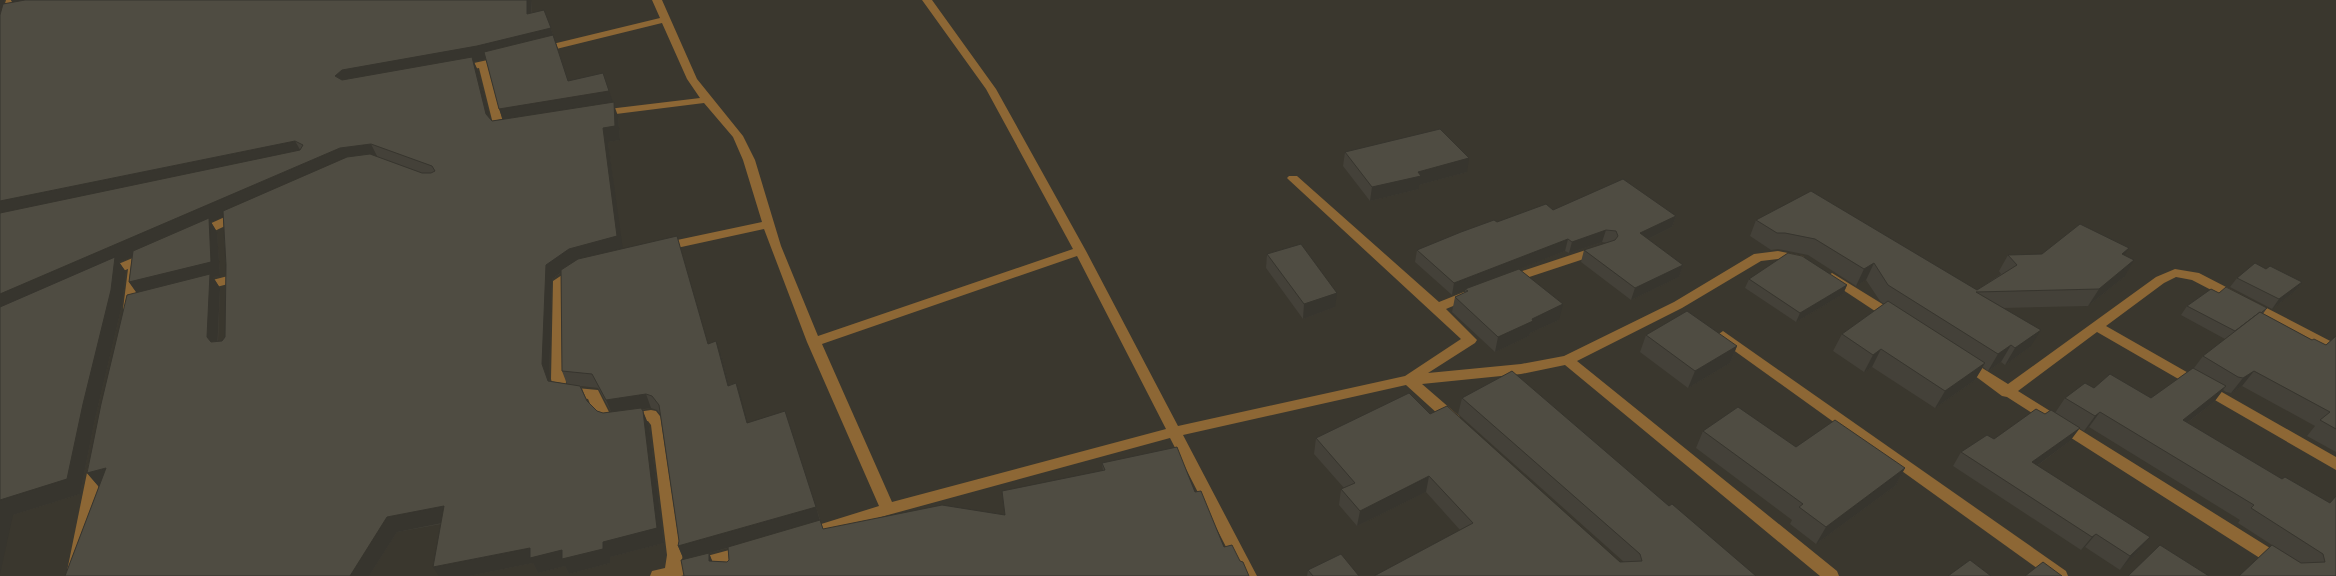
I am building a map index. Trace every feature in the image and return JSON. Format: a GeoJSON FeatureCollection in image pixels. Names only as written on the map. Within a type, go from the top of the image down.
{"type":"FeatureCollection","features":[{"type":"Feature","properties":{"kind":"street"},"geometry":{"type":"LineString","coordinates":[[0,38],[11,13],[11,0]]}},
{"type":"Feature","properties":{"kind":"street"},"geometry":{"type":"LineString","coordinates":[[657,0],[692,79],[707,100],[738,136],[749,160],[775,246],[814,342],[888,509]]}},
{"type":"Feature","properties":{"kind":"street"},"geometry":{"type":"LineString","coordinates":[[927,0],[991,89],[1080,251],[1249,576]]}},
{"type":"Feature","properties":{"kind":"street"},"geometry":{"type":"LineString","coordinates":[[531,52],[666,19]]}},
{"type":"Feature","properties":{"kind":"street"},"geometry":{"type":"LineString","coordinates":[[445,72],[512,57]]}},
{"type":"Feature","properties":{"kind":"street"},"geometry":{"type":"LineString","coordinates":[[483,64],[499,128],[507,131],[516,129]]}},
{"type":"Feature","properties":{"kind":"street"},"geometry":{"type":"LineString","coordinates":[[590,115],[707,100]]}},
{"type":"Feature","properties":{"kind":"street"},"geometry":{"type":"LineString","coordinates":[[1293,178],[1470,340],[1409,380]]}},
{"type":"Feature","properties":{"kind":"street"},"geometry":{"type":"LineString","coordinates":[[188,238],[224,226],[250,210]]}},
{"type":"Feature","properties":{"kind":"street"},"geometry":{"type":"LineString","coordinates":[[653,250],[768,224]]}},
{"type":"Feature","properties":{"kind":"street"},"geometry":{"type":"LineString","coordinates":[[1501,282],[1607,247]]}},
{"type":"Feature","properties":{"kind":"street"},"geometry":{"type":"LineString","coordinates":[[99,278],[162,250]]}},
{"type":"Feature","properties":{"kind":"street"},"geometry":{"type":"LineString","coordinates":[[814,342],[1080,251]]}},
{"type":"Feature","properties":{"kind":"street"},"geometry":{"type":"LineString","coordinates":[[797,536],[888,509],[1174,432],[1409,380],[1521,369],[1567,360],[1678,305],[1758,257],[1778,255],[1803,260],[1908,326]]}},
{"type":"Feature","properties":{"kind":"street"},"geometry":{"type":"LineString","coordinates":[[125,324],[134,304],[135,262]]}},
{"type":"Feature","properties":{"kind":"street"},"geometry":{"type":"LineString","coordinates":[[588,266],[579,268],[560,281],[558,379],[560,391],[593,394],[603,417],[608,421],[639,414],[651,414],[658,424],[675,555],[665,574]]}},
{"type":"Feature","properties":{"kind":"street"},"geometry":{"type":"LineString","coordinates":[[2008,392],[2160,280],[2175,273],[2195,276],[2336,350]]}},
{"type":"Feature","properties":{"kind":"street"},"geometry":{"type":"LineString","coordinates":[[192,289],[228,280]]}},
{"type":"Feature","properties":{"kind":"street"},"geometry":{"type":"LineString","coordinates":[[1437,308],[1476,291]]}},
{"type":"Feature","properties":{"kind":"street"},"geometry":{"type":"LineString","coordinates":[[1678,305],[1694,316]]}},
{"type":"Feature","properties":{"kind":"street"},"geometry":{"type":"LineString","coordinates":[[2098,327],[2336,464]]}},
{"type":"Feature","properties":{"kind":"street"},"geometry":{"type":"LineString","coordinates":[[1710,328],[2060,576]]}},
{"type":"Feature","properties":{"kind":"street"},"geometry":{"type":"LineString","coordinates":[[1958,359],[2301,576]]}},
{"type":"Feature","properties":{"kind":"street"},"geometry":{"type":"LineString","coordinates":[[1567,360],[1830,576]]}},
{"type":"Feature","properties":{"kind":"street"},"geometry":{"type":"LineString","coordinates":[[1409,380],[1467,432]]}},
{"type":"Feature","properties":{"kind":"street"},"geometry":{"type":"LineString","coordinates":[[74,576],[99,449]]}},
{"type":"Feature","properties":{"kind":"street"},"geometry":{"type":"LineString","coordinates":[[665,574],[760,548]]}},
{"type":"Feature","properties":{"kind":"street"},"geometry":{"type":"LineString","coordinates":[[724,558],[725,576]]}},
{"type":"Feature","properties":{"kind":"building"},"geometry":{"type":"Polygon","coordinates":[[[25,0],[527,0],[527,14],[544,10],[551,28],[477,46],[342,70],[335,76],[342,80],[472,57],[486,114],[492,121],[614,102],[615,126],[603,128],[617,236],[569,249],[546,265],[542,364],[548,381],[580,386],[587,401],[597,411],[603,413],[641,408],[643,411],[657,528],[603,542],[603,549],[562,559],[562,550],[530,558],[530,548],[433,567],[444,506],[387,517],[350,576],[65,576],[106,468],[87,473],[127,295],[210,274],[207,337],[211,342],[222,341],[225,337],[226,265],[223,211],[347,157],[370,154],[422,173],[435,171],[432,166],[371,144],[340,148],[0,294],[0,213],[300,150],[303,145],[295,141],[0,201],[0,15],[3,4],[25,0]]]}},
{"type":"Feature","properties":{"kind":"building"},"geometry":{"type":"Polygon","coordinates":[[[553,35],[568,81],[603,73],[609,91],[499,109],[484,52],[553,35]]]}},
{"type":"Feature","properties":{"kind":"building"},"geometry":{"type":"Polygon","coordinates":[[[1440,129],[1469,158],[1418,172],[1421,176],[1372,187],[1345,152],[1440,129]]]}},
{"type":"Feature","properties":{"kind":"building"},"geometry":{"type":"Polygon","coordinates":[[[1623,179],[1676,216],[1640,233],[1683,265],[1635,288],[1584,250],[1615,240],[1618,236],[1616,231],[1606,230],[1572,242],[1568,239],[1454,283],[1417,250],[1494,220],[1497,222],[1546,204],[1553,210],[1623,179]]]}},
{"type":"Feature","properties":{"kind":"building"},"geometry":{"type":"Polygon","coordinates":[[[1811,191],[1977,290],[2017,265],[2008,255],[2042,254],[2080,224],[2129,248],[2122,254],[2134,260],[2099,289],[1976,292],[2041,330],[2015,348],[2011,345],[1998,354],[1888,285],[1874,263],[1864,269],[1815,239],[1777,233],[1756,220],[1811,191]]]}},
{"type":"Feature","properties":{"kind":"building"},"geometry":{"type":"Polygon","coordinates":[[[209,218],[211,262],[129,282],[133,251],[209,218]]]}},
{"type":"Feature","properties":{"kind":"building"},"geometry":{"type":"Polygon","coordinates":[[[677,236],[708,344],[716,341],[728,386],[736,383],[747,423],[785,411],[816,507],[678,546],[679,541],[659,405],[652,396],[646,394],[606,400],[592,374],[562,371],[561,270],[578,259],[677,236]]]}},
{"type":"Feature","properties":{"kind":"building"},"geometry":{"type":"Polygon","coordinates":[[[1301,244],[1337,293],[1304,304],[1267,254],[1301,244]]]}},
{"type":"Feature","properties":{"kind":"building"},"geometry":{"type":"Polygon","coordinates":[[[1788,253],[1802,256],[1847,285],[1800,313],[1749,279],[1788,253]]]}},
{"type":"Feature","properties":{"kind":"building"},"geometry":{"type":"Polygon","coordinates":[[[115,257],[111,290],[67,479],[0,500],[0,307],[115,257]]]}},
{"type":"Feature","properties":{"kind":"building"},"geometry":{"type":"Polygon","coordinates":[[[2255,263],[2266,269],[2270,266],[2302,282],[2279,299],[2237,278],[2255,263]]]}},
{"type":"Feature","properties":{"kind":"building"},"geometry":{"type":"Polygon","coordinates":[[[1519,269],[1563,304],[1532,319],[1533,321],[1498,337],[1455,297],[1468,291],[1465,289],[1519,269]]]}},
{"type":"Feature","properties":{"kind":"building"},"geometry":{"type":"Polygon","coordinates":[[[2226,287],[2267,308],[2235,331],[2187,306],[2211,289],[2219,293],[2226,287]]]}},
{"type":"Feature","properties":{"kind":"building"},"geometry":{"type":"Polygon","coordinates":[[[1888,301],[1985,363],[1945,391],[1881,349],[1873,355],[1842,334],[1888,301]]]}},
{"type":"Feature","properties":{"kind":"building"},"geometry":{"type":"Polygon","coordinates":[[[1687,311],[1737,346],[1695,371],[1646,335],[1687,311]]]}},
{"type":"Feature","properties":{"kind":"building"},"geometry":{"type":"Polygon","coordinates":[[[2260,312],[2312,340],[2314,339],[2326,345],[2336,336],[2336,429],[2320,420],[2330,412],[2254,371],[2243,378],[2238,377],[2203,356],[2260,312]]]}},
{"type":"Feature","properties":{"kind":"building"},"geometry":{"type":"Polygon","coordinates":[[[2193,368],[2226,386],[2183,420],[2282,479],[2285,477],[2330,503],[2336,496],[2336,576],[2239,576],[2272,545],[2301,563],[2325,562],[2323,554],[2251,508],[2254,505],[2100,412],[2095,416],[2065,398],[2085,383],[2094,388],[2110,374],[2151,398],[2193,368]]]}},
{"type":"Feature","properties":{"kind":"building"},"geometry":{"type":"Polygon","coordinates":[[[1512,371],[1669,506],[1672,504],[1756,576],[1374,576],[1473,523],[1429,476],[1360,511],[1341,489],[1355,483],[1316,438],[1409,393],[1430,414],[1447,406],[1620,562],[1642,561],[1640,554],[1462,398],[1512,371]]]}},
{"type":"Feature","properties":{"kind":"building"},"geometry":{"type":"Polygon","coordinates":[[[1738,407],[1796,447],[1835,420],[1905,468],[1826,527],[1799,507],[1803,504],[1703,431],[1738,407]]]}},
{"type":"Feature","properties":{"kind":"building"},"geometry":{"type":"Polygon","coordinates":[[[2036,409],[2045,414],[2051,410],[2080,428],[2032,462],[2150,537],[2130,556],[2096,534],[2092,537],[1961,452],[1987,435],[1994,439],[2036,409]]]}},
{"type":"Feature","properties":{"kind":"building"},"geometry":{"type":"Polygon","coordinates":[[[1177,447],[1195,492],[1201,491],[1224,547],[1232,545],[1249,576],[684,576],[681,560],[709,553],[709,561],[727,562],[729,560],[728,547],[820,520],[823,529],[942,505],[1005,515],[1002,491],[1105,470],[1102,463],[1177,447]]]}},
{"type":"Feature","properties":{"kind":"building"},"geometry":{"type":"Polygon","coordinates":[[[2160,545],[2209,576],[2128,576],[2160,545]]]}},
{"type":"Feature","properties":{"kind":"building"},"geometry":{"type":"Polygon","coordinates":[[[1341,554],[1359,576],[1313,576],[1308,570],[1341,554]]]}},
{"type":"Feature","properties":{"kind":"building"},"geometry":{"type":"Polygon","coordinates":[[[1970,560],[1991,576],[1948,576],[1970,560]]]}},
{"type":"Feature","properties":{"kind":"building"},"geometry":{"type":"Polygon","coordinates":[[[2043,562],[2062,576],[2025,576],[2043,562]]]}}]}
